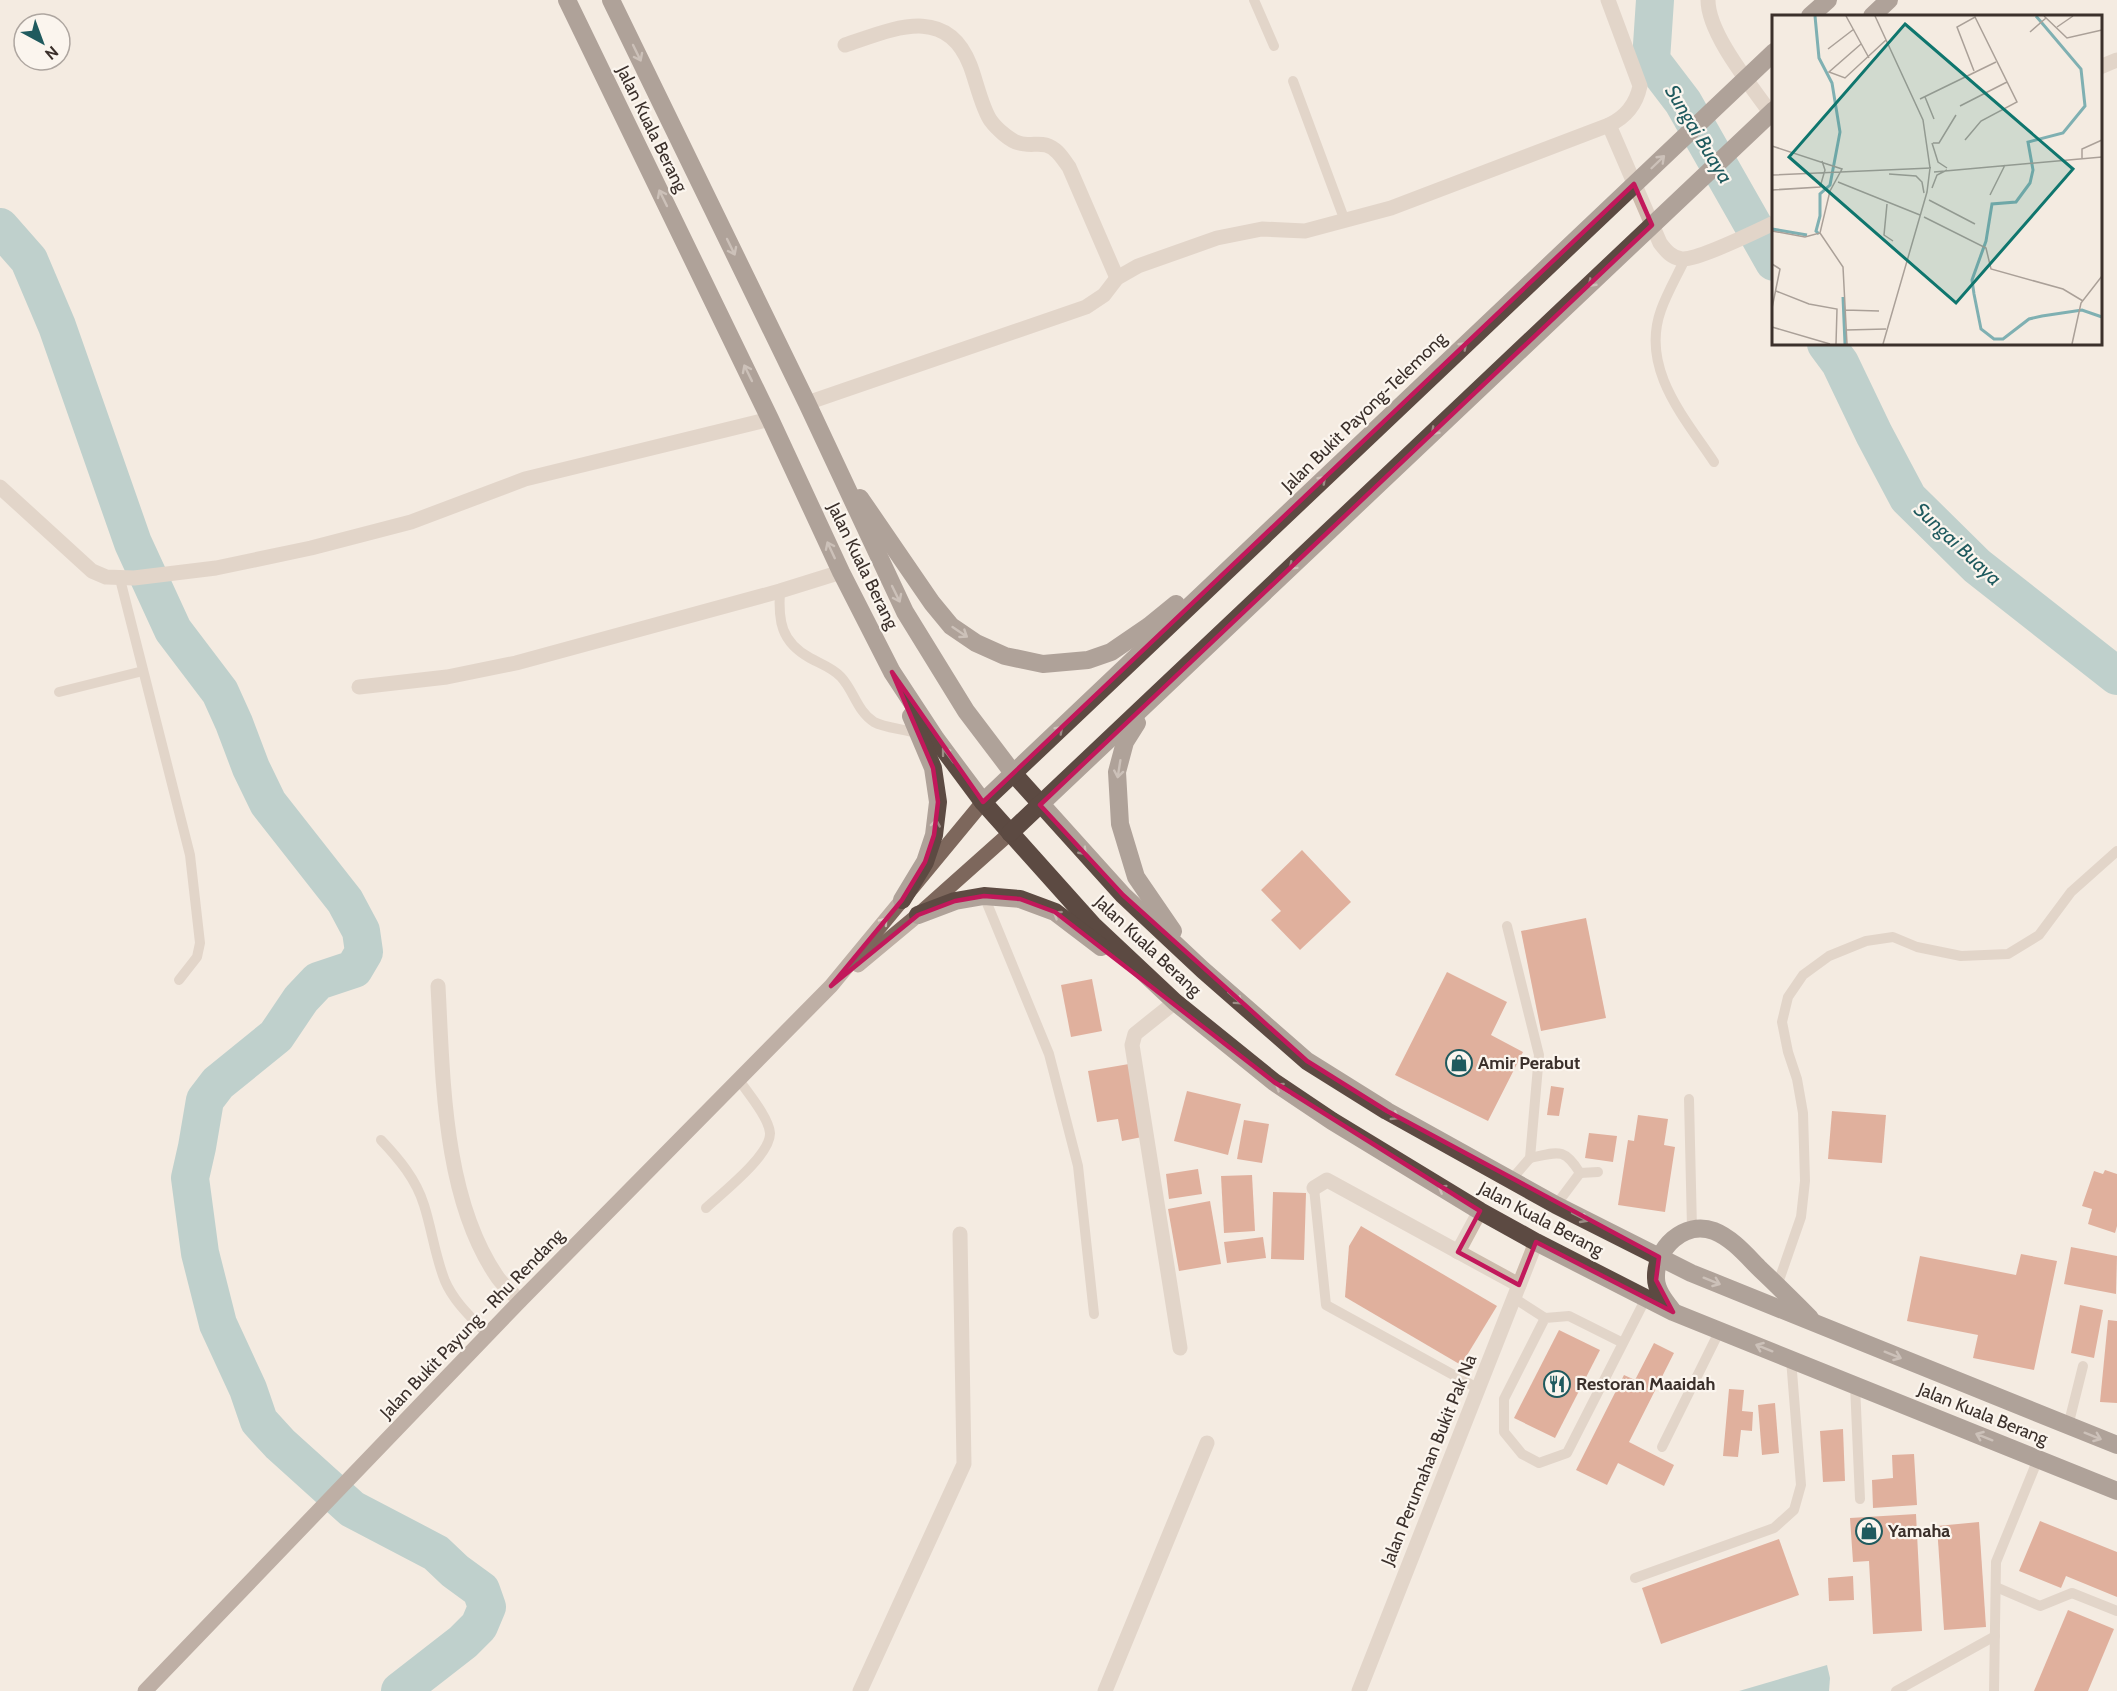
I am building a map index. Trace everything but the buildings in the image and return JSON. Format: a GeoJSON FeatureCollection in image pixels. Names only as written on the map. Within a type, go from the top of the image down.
{"type":"FeatureCollection","features":[{"type":"Feature","properties":{"kind":"highway","name":"Jalan Kuala Berang"},"geometry":{"type":"LineString","coordinates":[[567,0],[892,672],[936,739],[983,802],[1093,925],[1174,1002],[1274,1082],[1332,1121],[1480,1211],[1536,1242],[1673,1312],[2117,1491]]}},
{"type":"Feature","properties":{"kind":"highway","name":"Jalan Kuala Berang"},"geometry":{"type":"LineString","coordinates":[[611,0],[807,403],[827,450],[905,612],[966,711],[1013,773],[1123,895],[1203,970],[1307,1061],[1387,1112],[1556,1204],[1691,1273],[2117,1445]]}},
{"type":"Feature","properties":{"kind":"highway"},"geometry":{"type":"LineString","coordinates":[[1811,15],[1828,0]]}},
{"type":"Feature","properties":{"kind":"highway"},"geometry":{"type":"LineString","coordinates":[[1873,15],[1889,0]]}},
{"type":"Feature","properties":{"kind":"highway","name":"Jalan Bukit Payong-Telemong"},"geometry":{"type":"LineString","coordinates":[[983,802],[1769,56]]}},
{"type":"Feature","properties":{"kind":"highway"},"geometry":{"type":"LineString","coordinates":[[1010,833],[1772,111]]}},
{"type":"Feature","properties":{"kind":"highway"},"geometry":{"type":"LineString","coordinates":[[827,450],[932,603],[951,626],[976,643],[1005,656],[1043,664],[1088,660],[1111,652],[1149,626],[1297,504]]}},
{"type":"Feature","properties":{"kind":"highway"},"geometry":{"type":"LineString","coordinates":[[892,672],[933,768],[938,802],[934,835],[925,862],[902,900]]}},
{"type":"Feature","properties":{"kind":"highway"},"geometry":{"type":"LineString","coordinates":[[1153,698],[1125,742],[1117,772],[1120,824],[1136,876],[1167,924],[1203,970]]}},
{"type":"Feature","properties":{"kind":"highway"},"geometry":{"type":"LineString","coordinates":[[918,915],[955,901],[984,896],[1020,899],[1055,912],[1174,1002]]}},
{"type":"Feature","properties":{"kind":"highway"},"geometry":{"type":"LineString","coordinates":[[1673,1312],[1662,1297],[1656,1280],[1659,1257],[1671,1240],[1692,1229],[1713,1231],[1730,1241],[1816,1323]]}},
{"type":"Feature","properties":{"kind":"main road"},"geometry":{"type":"LineString","coordinates":[[831,987],[983,802]]}},
{"type":"Feature","properties":{"kind":"main road"},"geometry":{"type":"LineString","coordinates":[[831,987],[918,915],[1010,833]]}},
{"type":"Feature","properties":{"kind":"main road","name":"Jalan Bukit Payung - Rhu Rendang"},"geometry":{"type":"LineString","coordinates":[[145,1691],[520,1301],[831,987]]}},
{"type":"Feature","properties":{"kind":"street"},"geometry":{"type":"LineString","coordinates":[[807,403],[1086,307],[1104,295],[1117,278],[1138,266],[1217,238],[1262,229],[1305,231],[1391,208],[1620,120],[1629,111],[1640,86],[1608,0]]}},
{"type":"Feature","properties":{"kind":"street"},"geometry":{"type":"LineString","coordinates":[[1708,0],[1710,20],[1725,47],[1772,117]]}},
{"type":"Feature","properties":{"kind":"street"},"geometry":{"type":"LineString","coordinates":[[845,45],[893,29],[913,26],[932,25],[947,34],[959,45],[969,62],[990,120],[1017,143],[1047,145],[1059,153],[1069,167],[1117,278]]}},
{"type":"Feature","properties":{"kind":"street"},"geometry":{"type":"LineString","coordinates":[[2102,66],[2117,60]]}},
{"type":"Feature","properties":{"kind":"street"},"geometry":{"type":"LineString","coordinates":[[1609,125],[1660,243],[1675,257],[1685,259],[1726,245],[1772,223]]}},
{"type":"Feature","properties":{"kind":"street"},"geometry":{"type":"LineString","coordinates":[[0,487],[92,571],[106,577],[127,579],[180,573],[272,556],[400,525],[525,479],[770,419]]}},
{"type":"Feature","properties":{"kind":"street"},"geometry":{"type":"LineString","coordinates":[[360,687],[447,677],[516,663],[842,572]]}},
{"type":"Feature","properties":{"kind":"street"},"geometry":{"type":"LineString","coordinates":[[438,986],[446,1107],[461,1194],[476,1238],[487,1259],[499,1280],[520,1301]]}},
{"type":"Feature","properties":{"kind":"street"},"geometry":{"type":"LineString","coordinates":[[1174,1002],[1135,1034],[1132,1045],[1180,1348]]}},
{"type":"Feature","properties":{"kind":"street"},"geometry":{"type":"LineString","coordinates":[[1314,1188],[1328,1180],[1458,1251],[1517,1292]]}},
{"type":"Feature","properties":{"kind":"street"},"geometry":{"type":"LineString","coordinates":[[1458,1251],[1480,1211]]}},
{"type":"Feature","properties":{"kind":"street"},"geometry":{"type":"LineString","coordinates":[[860,1691],[964,1464],[960,1234]]}},
{"type":"Feature","properties":{"kind":"street","name":"Jalan Perumahan Bukit Pak Na"},"geometry":{"type":"LineString","coordinates":[[1359,1691],[1536,1242]]}},
{"type":"Feature","properties":{"kind":"street"},"geometry":{"type":"LineString","coordinates":[[1105,1691],[1207,1443]]}},
{"type":"Feature","properties":{"kind":"lane"},"geometry":{"type":"LineString","coordinates":[[1254,0],[1275,46]]}},
{"type":"Feature","properties":{"kind":"lane"},"geometry":{"type":"LineString","coordinates":[[1293,81],[1345,221]]}},
{"type":"Feature","properties":{"kind":"lane"},"geometry":{"type":"LineString","coordinates":[[1685,259],[1661,309],[1654,339],[1656,357],[1661,377],[1671,398],[1714,462]]}},
{"type":"Feature","properties":{"kind":"lane"},"geometry":{"type":"LineString","coordinates":[[127,579],[143,671],[190,855],[200,943],[197,957],[178,980]]}},
{"type":"Feature","properties":{"kind":"lane"},"geometry":{"type":"LineString","coordinates":[[780,591],[780,622],[785,634],[795,645],[807,656],[834,670],[844,680],[864,712],[873,721],[919,734]]}},
{"type":"Feature","properties":{"kind":"lane"},"geometry":{"type":"LineString","coordinates":[[59,692],[143,671]]}},
{"type":"Feature","properties":{"kind":"lane"},"geometry":{"type":"LineString","coordinates":[[1777,1286],[1801,1217],[1805,1181],[1803,1113],[1782,1022],[1788,997],[1803,975],[1828,956],[1866,941],[1893,937],[1917,947],[1961,956],[2008,954],[2039,935],[2071,892],[2117,851]]}},
{"type":"Feature","properties":{"kind":"lane"},"geometry":{"type":"LineString","coordinates":[[984,896],[1048,1054],[1078,1166],[1094,1314]]}},
{"type":"Feature","properties":{"kind":"lane"},"geometry":{"type":"LineString","coordinates":[[1507,927],[1539,1055],[1530,1158],[1511,1180]]}},
{"type":"Feature","properties":{"kind":"lane"},"geometry":{"type":"LineString","coordinates":[[706,1208],[759,1157],[764,1151],[770,1134],[766,1121],[739,1080]]}},
{"type":"Feature","properties":{"kind":"lane"},"geometry":{"type":"LineString","coordinates":[[1689,1099],[1692,1229]]}},
{"type":"Feature","properties":{"kind":"lane"},"geometry":{"type":"LineString","coordinates":[[381,1140],[415,1182],[424,1203],[445,1282],[461,1307],[488,1335]]}},
{"type":"Feature","properties":{"kind":"lane"},"geometry":{"type":"LineString","coordinates":[[1530,1158],[1558,1152],[1570,1158],[1580,1173]]}},
{"type":"Feature","properties":{"kind":"lane"},"geometry":{"type":"LineString","coordinates":[[1556,1204],[1580,1173],[1598,1172]]}},
{"type":"Feature","properties":{"kind":"lane"},"geometry":{"type":"LineString","coordinates":[[1314,1188],[1326,1305],[1479,1389]]}},
{"type":"Feature","properties":{"kind":"lane"},"geometry":{"type":"LineString","coordinates":[[1517,1292],[1545,1318],[1569,1316],[1623,1342]]}},
{"type":"Feature","properties":{"kind":"lane"},"geometry":{"type":"LineString","coordinates":[[1545,1318],[1504,1398],[1504,1432],[1522,1454],[1539,1464],[1568,1453],[1646,1298]]}},
{"type":"Feature","properties":{"kind":"lane"},"geometry":{"type":"LineString","coordinates":[[1662,1447],[1720,1330]]}},
{"type":"Feature","properties":{"kind":"lane"},"geometry":{"type":"LineString","coordinates":[[1635,1578],[1774,1528],[1794,1510],[1801,1485],[1791,1359]]}},
{"type":"Feature","properties":{"kind":"lane"},"geometry":{"type":"LineString","coordinates":[[2068,1426],[2083,1366]]}},
{"type":"Feature","properties":{"kind":"lane"},"geometry":{"type":"LineString","coordinates":[[1855,1385],[1860,1499]]}},
{"type":"Feature","properties":{"kind":"lane"},"geometry":{"type":"LineString","coordinates":[[1994,1691],[1996,1562],[2038,1459]]}},
{"type":"Feature","properties":{"kind":"lane"},"geometry":{"type":"LineString","coordinates":[[1996,1587],[2040,1606],[2072,1593],[2117,1611]]}},
{"type":"Feature","properties":{"kind":"lane"},"geometry":{"type":"LineString","coordinates":[[1896,1691],[1995,1636]]}},
{"type":"Feature","properties":{"kind":"highlighted area"},"geometry":{"type":"Polygon","coordinates":[[[1634,184],[1652,225],[1040,805],[1123,895],[1307,1061],[1387,1111],[1659,1257],[1656,1280],[1673,1312],[1536,1242],[1519,1285],[1458,1252],[1480,1211],[1274,1082],[1055,912],[1020,899],[984,896],[955,901],[918,915],[831,986],[902,900],[925,862],[934,835],[938,802],[933,768],[892,672],[983,802],[1634,184]]]}},
{"type":"Feature","properties":{"kind":"water"},"geometry":{"type":"Polygon","coordinates":[[[1827,1665],[1830,1678],[1829,1691],[1739,1691],[1827,1665]]]}},
{"type":"Feature","properties":{"kind":"waterway","name":"Sungai Buaya"},"geometry":{"type":"LineString","coordinates":[[1655,0],[1651,60],[1683,102],[1772,258]]}},
{"type":"Feature","properties":{"kind":"waterway"},"geometry":{"type":"LineString","coordinates":[[0,227],[29,260],[57,326],[133,543],[173,630],[220,692],[268,803],[345,901],[361,931],[364,952],[354,969],[318,981],[301,999],[276,1036],[218,1083],[205,1100],[190,1178],[200,1253],[218,1324],[248,1389],[259,1421],[280,1444],[352,1509],[436,1553],[455,1571],[481,1590],[487,1607],[479,1626],[463,1642],[400,1691]]}},
{"type":"Feature","properties":{"kind":"waterway","name":"Sungai Buaya"},"geometry":{"type":"LineString","coordinates":[[1827,345],[1840,363],[1908,498],[1977,566],[2117,676]]}},
{"type":"Feature","properties":{"kind":"place","name":"Amir Perabut"},"geometry":{"type":"Point","coordinates":[1459,1063]}},
{"type":"Feature","properties":{"kind":"place","name":"Restoran Maaidah"},"geometry":{"type":"Point","coordinates":[1557,1384]}},
{"type":"Feature","properties":{"kind":"place","name":"Yamaha"},"geometry":{"type":"Point","coordinates":[1869,1531]}}]}
